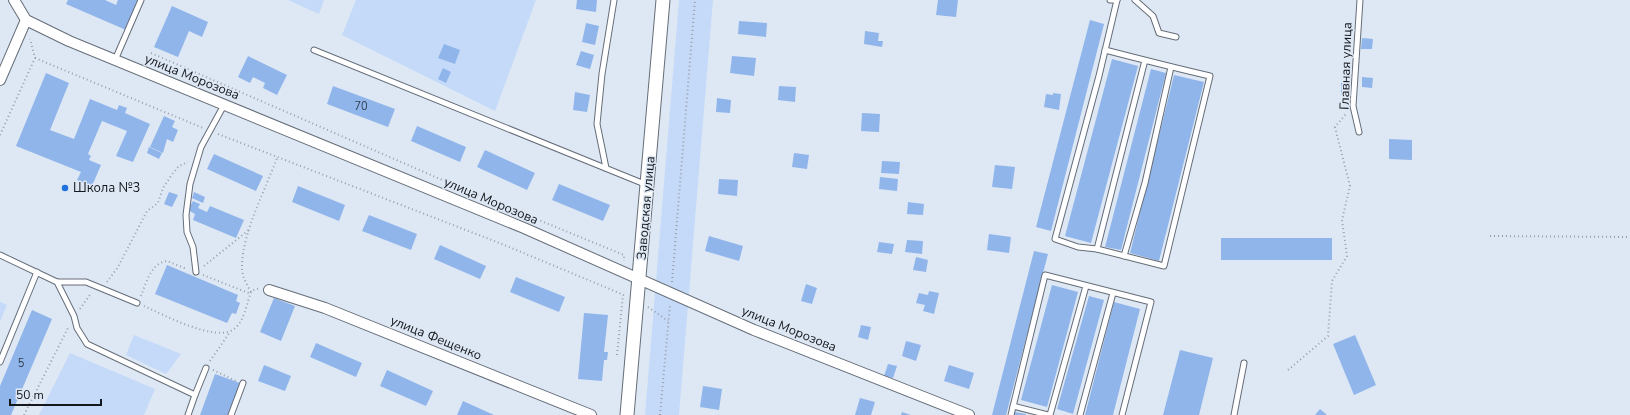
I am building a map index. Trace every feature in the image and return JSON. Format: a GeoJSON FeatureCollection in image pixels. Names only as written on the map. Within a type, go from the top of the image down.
{"type":"FeatureCollection","features":[{"type":"Feature","properties":{"kind":"street"},"geometry":{"type":"LineString","coordinates":[[0,80],[26,20],[14,0]]}},
{"type":"Feature","properties":{"kind":"street","name":"Заводская улица"},"geometry":{"type":"LineString","coordinates":[[627,415],[663,0]]}},
{"type":"Feature","properties":{"kind":"street","name":"улица Морозова"},"geometry":{"type":"LineString","coordinates":[[26,20],[69,41],[524,228],[754,330],[969,415]]}},
{"type":"Feature","properties":{"kind":"street","name":"улица Фещенко"},"geometry":{"type":"LineString","coordinates":[[269,290],[325,308],[591,415]]}},
{"type":"Feature","properties":{"kind":"lane"},"geometry":{"type":"LineString","coordinates":[[115,60],[141,0]]}},
{"type":"Feature","properties":{"kind":"lane"},"geometry":{"type":"LineString","coordinates":[[606,168],[597,124],[602,74],[614,0]]}},
{"type":"Feature","properties":{"kind":"lane"},"geometry":{"type":"LineString","coordinates":[[1105,50],[1210,76],[1164,266],[1097,249],[1078,246],[1055,239],[1117,0],[1110,0]]}},
{"type":"Feature","properties":{"kind":"lane"},"geometry":{"type":"LineString","coordinates":[[1135,0],[1153,16],[1159,33],[1176,37]]}},
{"type":"Feature","properties":{"kind":"lane","name":"Главная улица"},"geometry":{"type":"LineString","coordinates":[[1359,132],[1353,106],[1360,0]]}},
{"type":"Feature","properties":{"kind":"lane"},"geometry":{"type":"LineString","coordinates":[[314,50],[648,185]]}},
{"type":"Feature","properties":{"kind":"lane"},"geometry":{"type":"LineString","coordinates":[[1097,249],[1145,60]]}},
{"type":"Feature","properties":{"kind":"lane"},"geometry":{"type":"LineString","coordinates":[[1124,256],[1145,183],[1171,66]]}},
{"type":"Feature","properties":{"kind":"lane"},"geometry":{"type":"LineString","coordinates":[[196,272],[193,247],[187,232],[186,215],[190,184],[196,159],[209,130],[224,105]]}},
{"type":"Feature","properties":{"kind":"lane"},"geometry":{"type":"LineString","coordinates":[[0,255],[57,282],[80,282],[96,286],[137,303]]}},
{"type":"Feature","properties":{"kind":"lane"},"geometry":{"type":"LineString","coordinates":[[0,362],[37,272]]}},
{"type":"Feature","properties":{"kind":"lane"},"geometry":{"type":"LineString","coordinates":[[1011,415],[1045,275],[1150,302],[1122,415]]}},
{"type":"Feature","properties":{"kind":"lane"},"geometry":{"type":"LineString","coordinates":[[57,282],[74,316],[77,328],[87,344],[195,396]]}},
{"type":"Feature","properties":{"kind":"lane"},"geometry":{"type":"LineString","coordinates":[[1014,406],[1049,415],[1086,286]]}},
{"type":"Feature","properties":{"kind":"lane"},"geometry":{"type":"LineString","coordinates":[[1080,415],[1113,293]]}},
{"type":"Feature","properties":{"kind":"lane"},"geometry":{"type":"LineString","coordinates":[[1234,415],[1244,363]]}},
{"type":"Feature","properties":{"kind":"lane"},"geometry":{"type":"LineString","coordinates":[[188,415],[206,368]]}},
{"type":"Feature","properties":{"kind":"lane"},"geometry":{"type":"LineString","coordinates":[[231,415],[243,383]]}},
{"type":"Feature","properties":{"kind":"path"},"geometry":{"type":"LineString","coordinates":[[660,415],[695,0]]}},
{"type":"Feature","properties":{"kind":"path"},"geometry":{"type":"LineString","coordinates":[[0,135],[34,58],[26,20]]}},
{"type":"Feature","properties":{"kind":"path"},"geometry":{"type":"LineString","coordinates":[[151,53],[463,189],[624,255],[623,271]]}},
{"type":"Feature","properties":{"kind":"path"},"geometry":{"type":"LineString","coordinates":[[34,58],[277,158],[502,244],[623,294],[628,302]]}},
{"type":"Feature","properties":{"kind":"path"},"geometry":{"type":"LineString","coordinates":[[1288,370],[1328,336],[1332,281],[1347,256],[1342,220],[1350,186],[1335,127],[1353,106]]}},
{"type":"Feature","properties":{"kind":"path"},"geometry":{"type":"LineString","coordinates":[[251,293],[242,274],[243,254],[250,229],[277,158]]}},
{"type":"Feature","properties":{"kind":"path"},"geometry":{"type":"LineString","coordinates":[[24,415],[74,316],[96,286],[106,283],[118,267],[130,246],[137,227],[147,211],[158,203],[163,188],[173,173],[179,166],[196,159]]}},
{"type":"Feature","properties":{"kind":"path"},"geometry":{"type":"LineString","coordinates":[[1490,236],[1630,237]]}},
{"type":"Feature","properties":{"kind":"path"},"geometry":{"type":"LineString","coordinates":[[196,272],[251,293]]}},
{"type":"Feature","properties":{"kind":"path"},"geometry":{"type":"LineString","coordinates":[[243,383],[206,368],[225,337],[240,321],[251,293],[258,288],[269,290]]}},
{"type":"Feature","properties":{"kind":"path"},"geometry":{"type":"LineString","coordinates":[[617,355],[623,294]]}},
{"type":"Feature","properties":{"kind":"path"},"geometry":{"type":"LineString","coordinates":[[137,303],[185,324],[218,333],[231,331]]}},
{"type":"Feature","properties":{"kind":"path"},"geometry":{"type":"LineString","coordinates":[[644,304],[668,321]]}},
{"type":"Feature","properties":{"kind":"shaded area"},"geometry":{"type":"Polygon","coordinates":[[[288,0],[324,0],[319,14],[288,0]]]}},
{"type":"Feature","properties":{"kind":"shaded area"},"geometry":{"type":"Polygon","coordinates":[[[356,0],[536,0],[495,111],[342,35],[356,0]]]}},
{"type":"Feature","properties":{"kind":"shaded area"},"geometry":{"type":"Polygon","coordinates":[[[679,0],[713,0],[679,415],[645,415],[679,0]]]}},
{"type":"Feature","properties":{"kind":"shaded area"},"geometry":{"type":"Polygon","coordinates":[[[0,302],[7,305],[0,322],[0,302]]]}},
{"type":"Feature","properties":{"kind":"shaded area"},"geometry":{"type":"Polygon","coordinates":[[[134,335],[181,354],[166,374],[126,355],[134,335]]]}},
{"type":"Feature","properties":{"kind":"shaded area"},"geometry":{"type":"Polygon","coordinates":[[[70,353],[155,389],[144,415],[39,415],[70,353]]]}},
{"type":"Feature","properties":{"kind":"building"},"geometry":{"type":"Polygon","coordinates":[[[68,0],[105,0],[116,5],[118,0],[138,0],[126,30],[66,4],[68,0]]]}},
{"type":"Feature","properties":{"kind":"building"},"geometry":{"type":"Polygon","coordinates":[[[577,0],[597,0],[596,12],[576,9],[577,0]]]}},
{"type":"Feature","properties":{"kind":"building"},"geometry":{"type":"Polygon","coordinates":[[[938,0],[958,0],[956,17],[936,15],[938,0]]]}},
{"type":"Feature","properties":{"kind":"building"},"geometry":{"type":"Polygon","coordinates":[[[172,6],[208,22],[202,37],[189,31],[178,57],[154,47],[172,6]]]}},
{"type":"Feature","properties":{"kind":"building"},"geometry":{"type":"Polygon","coordinates":[[[1090,20],[1104,24],[1051,231],[1036,227],[1090,20]]]}},
{"type":"Feature","properties":{"kind":"building"},"geometry":{"type":"Polygon","coordinates":[[[739,21],[767,23],[766,37],[738,34],[739,21]]]}},
{"type":"Feature","properties":{"kind":"building"},"geometry":{"type":"Polygon","coordinates":[[[586,23],[599,26],[595,45],[582,42],[586,23]]]}},
{"type":"Feature","properties":{"kind":"building"},"geometry":{"type":"Polygon","coordinates":[[[865,31],[879,33],[878,41],[883,41],[882,47],[864,44],[865,31]]]}},
{"type":"Feature","properties":{"kind":"building"},"geometry":{"type":"Polygon","coordinates":[[[1362,38],[1373,39],[1372,49],[1361,49],[1362,38]]]}},
{"type":"Feature","properties":{"kind":"building"},"geometry":{"type":"Polygon","coordinates":[[[444,44],[460,50],[455,64],[438,58],[444,44]]]}},
{"type":"Feature","properties":{"kind":"building"},"geometry":{"type":"Polygon","coordinates":[[[581,51],[594,55],[590,69],[576,65],[581,51]]]}},
{"type":"Feature","properties":{"kind":"building"},"geometry":{"type":"Polygon","coordinates":[[[248,56],[287,75],[277,95],[263,88],[265,83],[253,77],[250,83],[238,77],[248,56]]]}},
{"type":"Feature","properties":{"kind":"building"},"geometry":{"type":"Polygon","coordinates":[[[732,56],[756,58],[754,76],[730,73],[732,56]]]}},
{"type":"Feature","properties":{"kind":"building"},"geometry":{"type":"Polygon","coordinates":[[[1112,59],[1138,66],[1091,243],[1065,236],[1112,59]]]}},
{"type":"Feature","properties":{"kind":"building"},"geometry":{"type":"Polygon","coordinates":[[[443,68],[451,72],[446,83],[438,79],[443,68]]]}},
{"type":"Feature","properties":{"kind":"building"},"geometry":{"type":"Polygon","coordinates":[[[1151,69],[1166,73],[1121,250],[1105,247],[1151,69]]]}},
{"type":"Feature","properties":{"kind":"building"},"geometry":{"type":"Polygon","coordinates":[[[46,73],[69,83],[50,130],[74,139],[90,99],[117,110],[119,105],[127,108],[125,113],[150,124],[133,162],[116,156],[127,131],[102,121],[88,154],[91,156],[89,160],[101,165],[92,186],[77,180],[81,172],[16,146],[46,73]]]}},
{"type":"Feature","properties":{"kind":"building"},"geometry":{"type":"Polygon","coordinates":[[[1174,75],[1204,82],[1159,261],[1130,253],[1174,75]]]}},
{"type":"Feature","properties":{"kind":"building"},"geometry":{"type":"Polygon","coordinates":[[[1362,77],[1373,78],[1372,88],[1362,87],[1362,77]]]}},
{"type":"Feature","properties":{"kind":"building"},"geometry":{"type":"Polygon","coordinates":[[[1341,83],[1348,83],[1348,95],[1341,95],[1341,83]]]}},
{"type":"Feature","properties":{"kind":"building"},"geometry":{"type":"Polygon","coordinates":[[[333,86],[395,109],[388,127],[327,104],[333,86]]]}},
{"type":"Feature","properties":{"kind":"building"},"geometry":{"type":"Polygon","coordinates":[[[779,86],[796,87],[795,102],[778,100],[779,86]]]}},
{"type":"Feature","properties":{"kind":"building"},"geometry":{"type":"Polygon","coordinates":[[[575,92],[590,95],[587,112],[573,110],[575,92]]]}},
{"type":"Feature","properties":{"kind":"building"},"geometry":{"type":"Polygon","coordinates":[[[1053,93],[1061,94],[1059,110],[1044,107],[1046,94],[1053,95],[1053,93]]]}},
{"type":"Feature","properties":{"kind":"building"},"geometry":{"type":"Polygon","coordinates":[[[717,98],[731,100],[730,113],[716,112],[717,98]]]}},
{"type":"Feature","properties":{"kind":"building"},"geometry":{"type":"Polygon","coordinates":[[[862,113],[880,114],[879,132],[861,131],[862,113]]]}},
{"type":"Feature","properties":{"kind":"building"},"geometry":{"type":"Polygon","coordinates":[[[164,116],[175,121],[172,127],[178,130],[173,142],[167,139],[163,153],[150,147],[164,116]]]}},
{"type":"Feature","properties":{"kind":"building"},"geometry":{"type":"Polygon","coordinates":[[[417,126],[466,147],[460,162],[411,141],[417,126]]]}},
{"type":"Feature","properties":{"kind":"building"},"geometry":{"type":"Polygon","coordinates":[[[1389,139],[1412,140],[1412,160],[1389,159],[1389,139]]]}},
{"type":"Feature","properties":{"kind":"building"},"geometry":{"type":"Polygon","coordinates":[[[149,147],[162,153],[159,159],[147,153],[149,147]]]}},
{"type":"Feature","properties":{"kind":"building"},"geometry":{"type":"Polygon","coordinates":[[[485,150],[535,173],[527,190],[477,167],[485,150]]]}},
{"type":"Feature","properties":{"kind":"building"},"geometry":{"type":"Polygon","coordinates":[[[794,153],[809,155],[807,169],[792,167],[794,153]]]}},
{"type":"Feature","properties":{"kind":"building"},"geometry":{"type":"Polygon","coordinates":[[[214,154],[263,176],[256,191],[207,169],[214,154]]]}},
{"type":"Feature","properties":{"kind":"building"},"geometry":{"type":"Polygon","coordinates":[[[882,161],[900,162],[899,174],[881,173],[882,161]]]}},
{"type":"Feature","properties":{"kind":"building"},"geometry":{"type":"Polygon","coordinates":[[[995,165],[1015,167],[1012,189],[992,187],[995,165]]]}},
{"type":"Feature","properties":{"kind":"building"},"geometry":{"type":"Polygon","coordinates":[[[880,177],[898,179],[897,191],[879,189],[880,177]]]}},
{"type":"Feature","properties":{"kind":"building"},"geometry":{"type":"Polygon","coordinates":[[[719,179],[738,180],[737,196],[718,194],[719,179]]]}},
{"type":"Feature","properties":{"kind":"building"},"geometry":{"type":"Polygon","coordinates":[[[559,184],[610,205],[603,221],[552,200],[559,184]]]}},
{"type":"Feature","properties":{"kind":"building"},"geometry":{"type":"Polygon","coordinates":[[[298,186],[345,205],[339,221],[292,202],[298,186]]]}},
{"type":"Feature","properties":{"kind":"building"},"geometry":{"type":"Polygon","coordinates":[[[169,192],[178,195],[172,207],[164,204],[169,192]]]}},
{"type":"Feature","properties":{"kind":"building"},"geometry":{"type":"Polygon","coordinates":[[[194,192],[205,197],[203,203],[192,198],[194,192]]]}},
{"type":"Feature","properties":{"kind":"building"},"geometry":{"type":"Polygon","coordinates":[[[193,201],[200,204],[198,208],[207,212],[210,206],[244,220],[236,238],[193,220],[195,214],[188,210],[193,201]]]}},
{"type":"Feature","properties":{"kind":"building"},"geometry":{"type":"Polygon","coordinates":[[[908,202],[924,204],[923,215],[907,214],[908,202]]]}},
{"type":"Feature","properties":{"kind":"building"},"geometry":{"type":"Polygon","coordinates":[[[369,215],[417,234],[411,250],[362,231],[369,215]]]}},
{"type":"Feature","properties":{"kind":"building"},"geometry":{"type":"Polygon","coordinates":[[[989,234],[1011,237],[1009,253],[987,250],[989,234]]]}},
{"type":"Feature","properties":{"kind":"building"},"geometry":{"type":"Polygon","coordinates":[[[709,236],[743,246],[739,261],[705,251],[709,236]]]}},
{"type":"Feature","properties":{"kind":"building"},"geometry":{"type":"Polygon","coordinates":[[[1221,238],[1332,238],[1332,260],[1221,260],[1221,238]]]}},
{"type":"Feature","properties":{"kind":"building"},"geometry":{"type":"Polygon","coordinates":[[[907,240],[923,241],[922,254],[905,252],[907,240]]]}},
{"type":"Feature","properties":{"kind":"building"},"geometry":{"type":"Polygon","coordinates":[[[879,242],[894,244],[892,254],[877,252],[879,242]]]}},
{"type":"Feature","properties":{"kind":"building"},"geometry":{"type":"Polygon","coordinates":[[[440,245],[486,266],[480,279],[434,259],[440,245]]]}},
{"type":"Feature","properties":{"kind":"building"},"geometry":{"type":"Polygon","coordinates":[[[1034,251],[1048,254],[1006,415],[992,415],[1034,251]]]}},
{"type":"Feature","properties":{"kind":"building"},"geometry":{"type":"Polygon","coordinates":[[[916,257],[928,260],[926,272],[913,270],[916,257]]]}},
{"type":"Feature","properties":{"kind":"building"},"geometry":{"type":"Polygon","coordinates":[[[167,265],[238,295],[236,301],[240,303],[236,314],[232,313],[227,323],[155,294],[167,265]]]}},
{"type":"Feature","properties":{"kind":"building"},"geometry":{"type":"Polygon","coordinates":[[[516,277],[565,297],[559,312],[510,292],[516,277]]]}},
{"type":"Feature","properties":{"kind":"building"},"geometry":{"type":"Polygon","coordinates":[[[806,284],[817,288],[812,304],[801,301],[806,284]]]}},
{"type":"Feature","properties":{"kind":"building"},"geometry":{"type":"Polygon","coordinates":[[[1052,285],[1078,292],[1047,407],[1021,400],[1052,285]]]}},
{"type":"Feature","properties":{"kind":"building"},"geometry":{"type":"Polygon","coordinates":[[[929,291],[939,293],[934,314],[923,311],[925,305],[916,303],[919,293],[928,295],[929,291]]]}},
{"type":"Feature","properties":{"kind":"building"},"geometry":{"type":"Polygon","coordinates":[[[1089,296],[1104,300],[1073,414],[1057,409],[1089,296]]]}},
{"type":"Feature","properties":{"kind":"building"},"geometry":{"type":"Polygon","coordinates":[[[274,298],[295,306],[281,341],[260,332],[274,298]]]}},
{"type":"Feature","properties":{"kind":"building"},"geometry":{"type":"Polygon","coordinates":[[[1114,302],[1140,309],[1113,415],[1085,415],[1114,302]]]}},
{"type":"Feature","properties":{"kind":"building"},"geometry":{"type":"Polygon","coordinates":[[[32,310],[52,319],[11,415],[0,415],[0,386],[32,310]]]}},
{"type":"Feature","properties":{"kind":"building"},"geometry":{"type":"Polygon","coordinates":[[[584,313],[608,315],[604,352],[608,352],[607,360],[604,360],[602,381],[578,379],[584,313]]]}},
{"type":"Feature","properties":{"kind":"building"},"geometry":{"type":"Polygon","coordinates":[[[861,325],[871,327],[868,340],[858,337],[861,325]]]}},
{"type":"Feature","properties":{"kind":"building"},"geometry":{"type":"Polygon","coordinates":[[[1355,335],[1376,385],[1354,395],[1333,344],[1355,335]]]}},
{"type":"Feature","properties":{"kind":"building"},"geometry":{"type":"Polygon","coordinates":[[[906,341],[921,345],[916,361],[902,356],[906,341]]]}},
{"type":"Feature","properties":{"kind":"building"},"geometry":{"type":"Polygon","coordinates":[[[316,343],[362,363],[356,377],[310,357],[316,343]]]}},
{"type":"Feature","properties":{"kind":"building"},"geometry":{"type":"Polygon","coordinates":[[[1180,350],[1213,358],[1199,415],[1163,415],[1180,350]]]}},
{"type":"Feature","properties":{"kind":"building"},"geometry":{"type":"Polygon","coordinates":[[[888,364],[897,366],[893,378],[884,376],[888,364]]]}},
{"type":"Feature","properties":{"kind":"building"},"geometry":{"type":"Polygon","coordinates":[[[264,365],[291,376],[285,391],[258,381],[264,365]]]}},
{"type":"Feature","properties":{"kind":"building"},"geometry":{"type":"Polygon","coordinates":[[[949,365],[974,373],[969,389],[944,381],[949,365]]]}},
{"type":"Feature","properties":{"kind":"building"},"geometry":{"type":"Polygon","coordinates":[[[387,370],[433,391],[426,406],[380,386],[387,370]]]}},
{"type":"Feature","properties":{"kind":"building"},"geometry":{"type":"Polygon","coordinates":[[[215,374],[240,383],[229,415],[200,415],[215,374]]]}},
{"type":"Feature","properties":{"kind":"building"},"geometry":{"type":"Polygon","coordinates":[[[703,386],[722,389],[719,410],[700,407],[703,386]]]}},
{"type":"Feature","properties":{"kind":"building"},"geometry":{"type":"Polygon","coordinates":[[[860,398],[875,402],[871,415],[855,415],[860,398]]]}},
{"type":"Feature","properties":{"kind":"building"},"geometry":{"type":"Polygon","coordinates":[[[463,401],[494,415],[457,415],[463,401]]]}},
{"type":"Feature","properties":{"kind":"building"},"geometry":{"type":"Polygon","coordinates":[[[1320,409],[1327,415],[1315,415],[1320,409]]]}},
{"type":"Feature","properties":{"kind":"building"},"geometry":{"type":"Polygon","coordinates":[[[902,412],[911,415],[901,415],[902,412]]]}},
{"type":"Feature","properties":{"kind":"building"},"geometry":{"type":"Polygon","coordinates":[[[1015,412],[1026,414],[1026,415],[1014,415],[1015,412]]]}},
{"type":"Feature","properties":{"kind":"place","name":"Школа №3"},"geometry":{"type":"Point","coordinates":[65,188]}}]}
